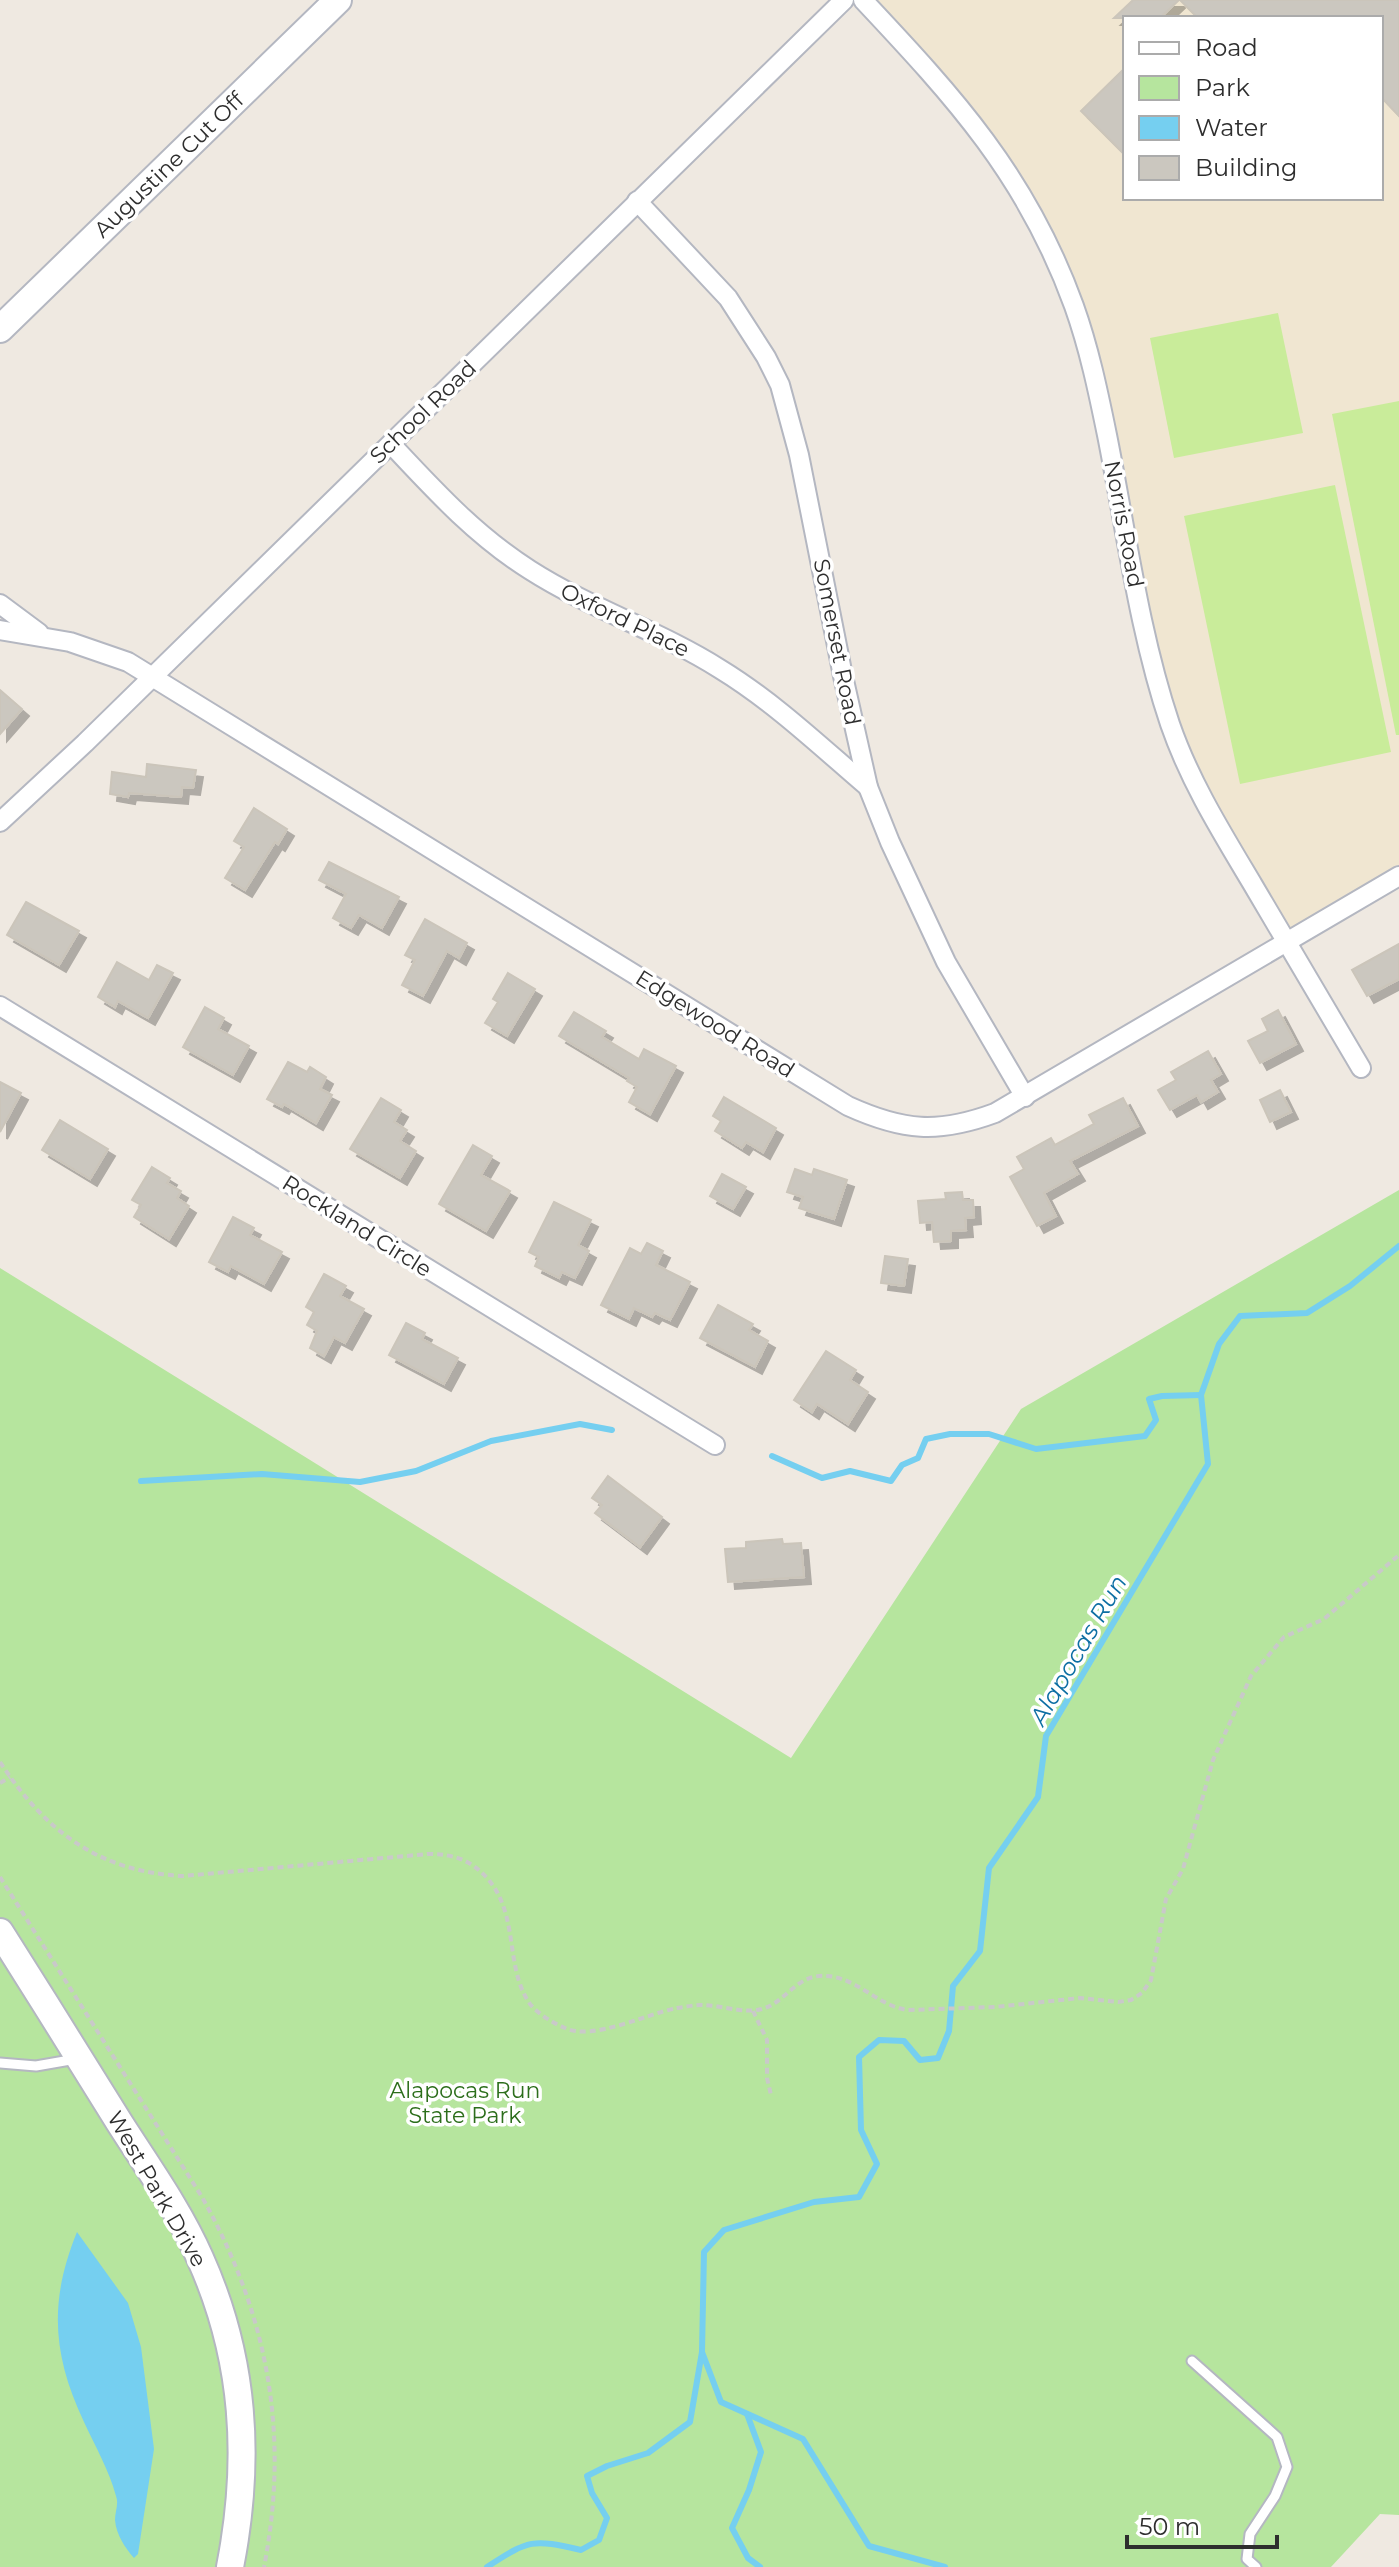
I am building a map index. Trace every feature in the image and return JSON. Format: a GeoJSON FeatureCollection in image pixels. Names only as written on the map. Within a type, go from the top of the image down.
{"type":"FeatureCollection","features":[{"type":"Feature","properties":{"kind":"street","name":"Augustine Cut Off"},"geometry":{"type":"LineString","coordinates":[[0,329],[338,0]]}},
{"type":"Feature","properties":{"kind":"street","name":"School Road"},"geometry":{"type":"LineString","coordinates":[[0,822],[844,0]]}},
{"type":"Feature","properties":{"kind":"street","name":"Norris Road"},"geometry":{"type":"LineString","coordinates":[[863,0],[928,69],[990,144],[1032,211],[1062,275],[1075,307],[1094,374],[1153,662],[1170,725],[1212,817],[1361,1068]]}},
{"type":"Feature","properties":{"kind":"street","name":"Somerset Road"},"geometry":{"type":"LineString","coordinates":[[637,201],[728,298],[780,385],[799,455],[868,787],[946,962],[1025,1097]]}},
{"type":"Feature","properties":{"kind":"street","name":"Oxford Place"},"geometry":{"type":"LineString","coordinates":[[391,444],[449,506],[501,551],[560,588],[651,630],[722,670],[762,698],[868,787]]}},
{"type":"Feature","properties":{"kind":"street","name":"Edgewood Road"},"geometry":{"type":"LineString","coordinates":[[0,604],[45,637]]}},
{"type":"Feature","properties":{"kind":"street","name":"Edgewood Road"},"geometry":{"type":"LineString","coordinates":[[0,630],[101,651],[128,662],[848,1106],[890,1123],[927,1129],[974,1121],[1025,1097],[1399,876]]}},
{"type":"Feature","properties":{"kind":"street","name":"Rockland Circle"},"geometry":{"type":"LineString","coordinates":[[0,1006],[715,1445]]}},
{"type":"Feature","properties":{"kind":"street","name":"West Park Drive"},"geometry":{"type":"LineString","coordinates":[[0,1932],[187,2231],[201,2259],[234,2365],[243,2443],[241,2508],[230,2567]]}},
{"type":"Feature","properties":{"kind":"lane"},"geometry":{"type":"LineString","coordinates":[[0,2063],[36,2066],[80,2059]]}},
{"type":"Feature","properties":{"kind":"lane"},"geometry":{"type":"LineString","coordinates":[[1192,2361],[1277,2437],[1287,2467],[1275,2496],[1250,2534],[1247,2559],[1256,2567]]}},
{"type":"Feature","properties":{"kind":"path"},"geometry":{"type":"LineString","coordinates":[[0,1762],[38,1814],[64,1836],[100,1857],[158,1875],[183,1876],[451,1854],[477,1868],[500,1896],[519,1977],[530,2004],[547,2019],[578,2033],[701,2005],[753,2011],[766,2008],[802,1980],[818,1976],[837,1977],[896,2008],[908,2010],[995,2007],[1080,1998],[1118,2002],[1131,2000],[1142,1993],[1151,1980],[1166,1899],[1183,1869],[1213,1760],[1251,1676],[1284,1637],[1324,1619],[1399,1555]]}},
{"type":"Feature","properties":{"kind":"path"},"geometry":{"type":"LineString","coordinates":[[0,1783],[10,1777]]}},
{"type":"Feature","properties":{"kind":"path"},"geometry":{"type":"LineString","coordinates":[[753,2011],[767,2040],[767,2078],[771,2095]]}},
{"type":"Feature","properties":{"kind":"shaded area"},"geometry":{"type":"Polygon","coordinates":[[[863,0],[1399,0],[1399,876],[1287,942],[1170,725],[1094,374],[1032,211],[863,0]]]}},
{"type":"Feature","properties":{"kind":"green space"},"geometry":{"type":"Polygon","coordinates":[[[1278,313],[1303,433],[1174,458],[1150,338],[1278,313]]]}},
{"type":"Feature","properties":{"kind":"green space"},"geometry":{"type":"Polygon","coordinates":[[[1399,401],[1399,735],[1396,735],[1332,414],[1399,401]]]}},
{"type":"Feature","properties":{"kind":"green space"},"geometry":{"type":"Polygon","coordinates":[[[1335,485],[1391,752],[1240,784],[1184,516],[1335,485]]]}},
{"type":"Feature","properties":{"kind":"green space","name":"Alapocas Run State Park"},"geometry":{"type":"Polygon","coordinates":[[[1399,1190],[1399,2515],[1380,2514],[1331,2567],[0,2567],[0,1268],[791,1758],[1021,1409],[1399,1190]]]}},
{"type":"Feature","properties":{"kind":"water"},"geometry":{"type":"Polygon","coordinates":[[[77,2232],[128,2303],[141,2347],[154,2449],[138,2554],[134,2558],[117,2530],[117,2502],[113,2486],[73,2397],[60,2350],[58,2305],[68,2257],[77,2232]]]}},
{"type":"Feature","properties":{"kind":"building"},"geometry":{"type":"Polygon","coordinates":[[[1133,0],[1179,0],[1162,16],[1114,18],[1133,0]]]}},
{"type":"Feature","properties":{"kind":"building"},"geometry":{"type":"Polygon","coordinates":[[[1180,0],[1399,0],[1399,116],[1383,99],[1383,16],[1196,16],[1180,0]]]}},
{"type":"Feature","properties":{"kind":"building"},"geometry":{"type":"Polygon","coordinates":[[[1123,70],[1123,153],[1081,111],[1123,70]]]}},
{"type":"Feature","properties":{"kind":"building"},"geometry":{"type":"Polygon","coordinates":[[[0,690],[22,709],[0,734],[0,690]]]}},
{"type":"Feature","properties":{"kind":"building"},"geometry":{"type":"Polygon","coordinates":[[[147,764],[196,770],[193,788],[182,787],[181,797],[110,794],[112,772],[146,777],[147,764]]]}},
{"type":"Feature","properties":{"kind":"building"},"geometry":{"type":"Polygon","coordinates":[[[254,808],[287,829],[278,844],[275,842],[245,890],[225,878],[244,847],[234,841],[254,808]]]}},
{"type":"Feature","properties":{"kind":"building"},"geometry":{"type":"Polygon","coordinates":[[[329,862],[399,897],[382,928],[359,915],[351,928],[333,918],[346,894],[319,880],[329,862]]]}},
{"type":"Feature","properties":{"kind":"building"},"geometry":{"type":"Polygon","coordinates":[[[26,902],[79,931],[59,965],[7,935],[26,902]]]}},
{"type":"Feature","properties":{"kind":"building"},"geometry":{"type":"Polygon","coordinates":[[[425,919],[467,943],[459,958],[447,951],[423,996],[402,985],[415,960],[405,955],[425,919]]]}},
{"type":"Feature","properties":{"kind":"building"},"geometry":{"type":"Polygon","coordinates":[[[1399,944],[1399,979],[1367,996],[1352,970],[1399,944]]]}},
{"type":"Feature","properties":{"kind":"building"},"geometry":{"type":"Polygon","coordinates":[[[117,962],[149,980],[157,965],[173,973],[148,1018],[118,1001],[115,1007],[98,997],[117,962]]]}},
{"type":"Feature","properties":{"kind":"building"},"geometry":{"type":"Polygon","coordinates":[[[508,973],[535,989],[507,1036],[485,1023],[498,1002],[493,999],[508,973]]]}},
{"type":"Feature","properties":{"kind":"building"},"geometry":{"type":"Polygon","coordinates":[[[205,1007],[224,1018],[218,1029],[249,1046],[233,1075],[183,1047],[205,1007]]]}},
{"type":"Feature","properties":{"kind":"building"},"geometry":{"type":"Polygon","coordinates":[[[1278,1010],[1296,1044],[1260,1063],[1248,1041],[1268,1031],[1262,1019],[1278,1010]]]}},
{"type":"Feature","properties":{"kind":"building"},"geometry":{"type":"Polygon","coordinates":[[[574,1012],[606,1031],[602,1037],[639,1059],[644,1049],[676,1066],[650,1114],[629,1102],[637,1087],[627,1081],[629,1078],[559,1036],[574,1012]]]}},
{"type":"Feature","properties":{"kind":"building"},"geometry":{"type":"Polygon","coordinates":[[[1208,1051],[1221,1074],[1211,1080],[1218,1092],[1201,1102],[1197,1095],[1170,1110],[1158,1090],[1176,1080],[1171,1072],[1208,1051]]]}},
{"type":"Feature","properties":{"kind":"building"},"geometry":{"type":"Polygon","coordinates":[[[288,1062],[307,1072],[310,1067],[326,1077],[320,1089],[332,1095],[316,1123],[284,1104],[282,1107],[267,1099],[288,1062]]]}},
{"type":"Feature","properties":{"kind":"building"},"geometry":{"type":"Polygon","coordinates":[[[0,1082],[21,1093],[0,1132],[0,1082]]]}},
{"type":"Feature","properties":{"kind":"building"},"geometry":{"type":"Polygon","coordinates":[[[1280,1090],[1291,1112],[1270,1122],[1260,1100],[1280,1090]]]}},
{"type":"Feature","properties":{"kind":"building"},"geometry":{"type":"Polygon","coordinates":[[[724,1097],[776,1128],[763,1152],[746,1142],[742,1148],[715,1131],[721,1121],[713,1116],[724,1097]]]}},
{"type":"Feature","properties":{"kind":"building"},"geometry":{"type":"Polygon","coordinates":[[[381,1098],[401,1110],[394,1122],[407,1130],[400,1141],[416,1151],[400,1178],[350,1149],[381,1098]]]}},
{"type":"Feature","properties":{"kind":"building"},"geometry":{"type":"Polygon","coordinates":[[[1123,1098],[1138,1126],[1070,1161],[1078,1174],[1044,1193],[1056,1216],[1037,1226],[1010,1177],[1024,1169],[1017,1157],[1051,1138],[1055,1145],[1094,1124],[1089,1115],[1123,1098]]]}},
{"type":"Feature","properties":{"kind":"building"},"geometry":{"type":"Polygon","coordinates":[[[60,1120],[108,1149],[90,1179],[42,1150],[60,1120]]]}},
{"type":"Feature","properties":{"kind":"building"},"geometry":{"type":"Polygon","coordinates":[[[473,1145],[492,1156],[481,1175],[510,1191],[486,1231],[439,1204],[473,1145]]]}},
{"type":"Feature","properties":{"kind":"building"},"geometry":{"type":"Polygon","coordinates":[[[152,1167],[170,1178],[167,1183],[181,1191],[177,1198],[189,1206],[169,1239],[134,1217],[141,1205],[132,1200],[152,1167]]]}},
{"type":"Feature","properties":{"kind":"building"},"geometry":{"type":"Polygon","coordinates":[[[795,1169],[812,1175],[814,1169],[847,1180],[834,1219],[799,1208],[803,1197],[787,1192],[795,1169]]]}},
{"type":"Feature","properties":{"kind":"building"},"geometry":{"type":"Polygon","coordinates":[[[722,1174],[746,1187],[733,1209],[710,1196],[722,1174]]]}},
{"type":"Feature","properties":{"kind":"building"},"geometry":{"type":"Polygon","coordinates":[[[962,1192],[963,1200],[973,1200],[974,1217],[965,1218],[966,1230],[951,1231],[951,1241],[934,1242],[932,1222],[920,1223],[918,1201],[946,1199],[945,1193],[962,1192]]]}},
{"type":"Feature","properties":{"kind":"building"},"geometry":{"type":"Polygon","coordinates":[[[554,1202],[591,1220],[578,1245],[589,1251],[575,1278],[562,1272],[559,1278],[535,1266],[539,1257],[529,1252],[554,1202]]]}},
{"type":"Feature","properties":{"kind":"building"},"geometry":{"type":"Polygon","coordinates":[[[233,1217],[254,1228],[250,1235],[282,1252],[264,1284],[231,1266],[228,1272],[209,1262],[233,1217]]]}},
{"type":"Feature","properties":{"kind":"building"},"geometry":{"type":"Polygon","coordinates":[[[647,1243],[663,1251],[656,1265],[690,1282],[670,1320],[655,1313],[652,1317],[634,1308],[629,1319],[601,1305],[630,1248],[641,1254],[647,1243]]]}},
{"type":"Feature","properties":{"kind":"building"},"geometry":{"type":"Polygon","coordinates":[[[885,1256],[908,1259],[904,1286],[881,1283],[885,1256]]]}},
{"type":"Feature","properties":{"kind":"building"},"geometry":{"type":"Polygon","coordinates":[[[324,1274],[346,1286],[340,1296],[364,1309],[345,1343],[334,1337],[324,1356],[310,1348],[317,1331],[307,1325],[314,1312],[306,1307],[324,1274]]]}},
{"type":"Feature","properties":{"kind":"building"},"geometry":{"type":"Polygon","coordinates":[[[718,1305],[753,1324],[749,1330],[768,1341],[755,1367],[700,1338],[718,1305]]]}},
{"type":"Feature","properties":{"kind":"building"},"geometry":{"type":"Polygon","coordinates":[[[406,1323],[425,1333],[422,1339],[458,1358],[444,1384],[389,1355],[406,1323]]]}},
{"type":"Feature","properties":{"kind":"building"},"geometry":{"type":"Polygon","coordinates":[[[826,1351],[856,1370],[850,1380],[868,1392],[848,1424],[817,1404],[812,1412],[794,1400],[826,1351]]]}},
{"type":"Feature","properties":{"kind":"building"},"geometry":{"type":"Polygon","coordinates":[[[608,1476],[662,1517],[640,1547],[595,1513],[602,1505],[592,1498],[608,1476]]]}},
{"type":"Feature","properties":{"kind":"building"},"geometry":{"type":"Polygon","coordinates":[[[782,1539],[783,1544],[801,1543],[804,1577],[728,1582],[725,1549],[746,1548],[746,1542],[782,1539]]]}},
{"type":"Feature","properties":{"kind":"waterway","name":"Alapocas Run"},"geometry":{"type":"LineString","coordinates":[[487,2567],[523,2546],[541,2543],[581,2550],[599,2540],[607,2518],[592,2493],[587,2476],[648,2453],[690,2422],[702,2352],[704,2252],[724,2230],[814,2202],[859,2197],[877,2164],[861,2130],[859,2057],[879,2040],[904,2041],[920,2060],[938,2058],[949,2031],[953,1986],[980,1951],[989,1868],[1038,1797],[1046,1736],[1208,1464],[1201,1395],[1219,1344],[1240,1316],[1307,1313],[1350,1286],[1399,1246]]}},
{"type":"Feature","properties":{"kind":"waterway"},"geometry":{"type":"LineString","coordinates":[[772,1456],[822,1478],[850,1471],[891,1481],[902,1465],[918,1458],[926,1439],[950,1434],[989,1434],[1036,1449],[1145,1436],[1156,1420],[1149,1399],[1201,1395]]}},
{"type":"Feature","properties":{"kind":"waterway"},"geometry":{"type":"LineString","coordinates":[[141,1481],[262,1474],[360,1482],[416,1471],[491,1441],[580,1424],[612,1430]]}},
{"type":"Feature","properties":{"kind":"waterway"},"geometry":{"type":"LineString","coordinates":[[702,2352],[721,2402],[803,2439],[869,2546],[945,2567]]}},
{"type":"Feature","properties":{"kind":"waterway"},"geometry":{"type":"LineString","coordinates":[[747,2414],[761,2452],[732,2528],[748,2558],[760,2567]]}}]}
